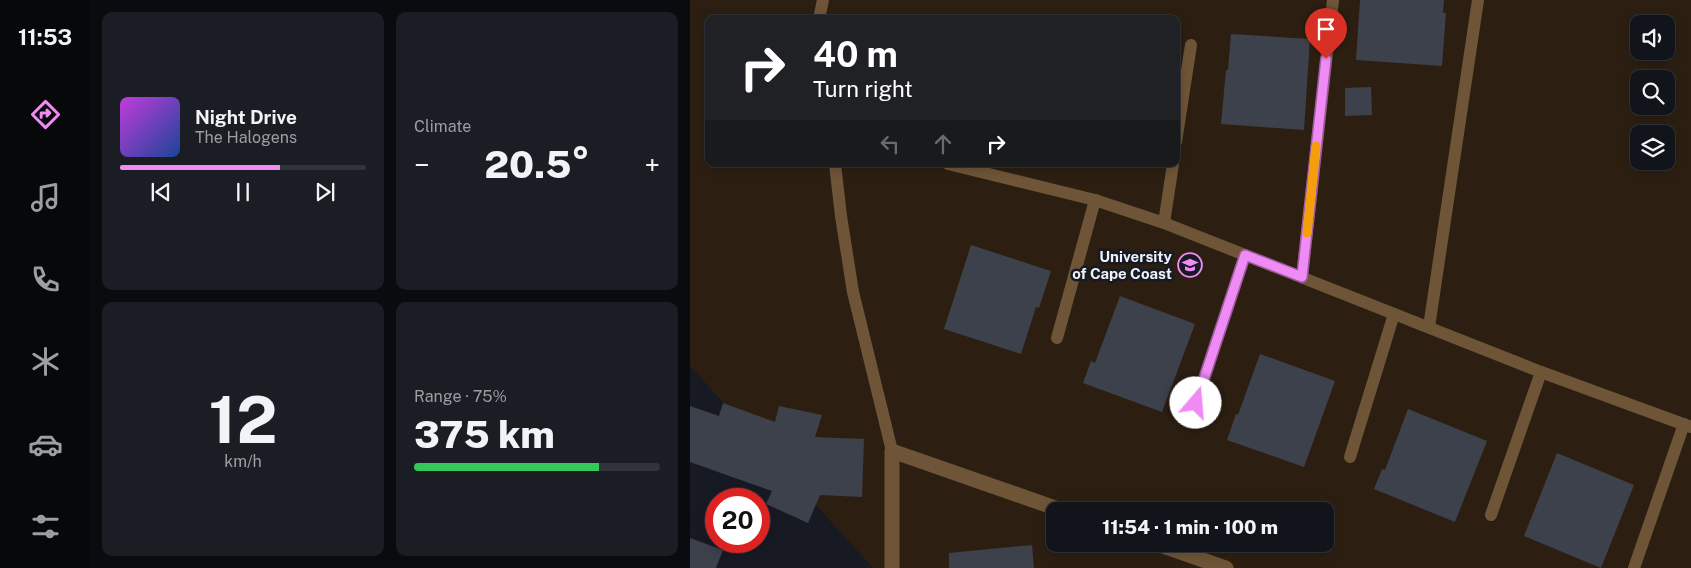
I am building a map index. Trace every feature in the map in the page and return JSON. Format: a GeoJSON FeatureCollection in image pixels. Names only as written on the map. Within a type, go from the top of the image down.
{"type":"FeatureCollection","features":[{"type":"Feature","properties":{"kind":"street"},"geometry":{"type":"LineString","coordinates":[[892,568],[892,451],[1046,505]]}},
{"type":"Feature","properties":{"kind":"street"},"geometry":{"type":"LineString","coordinates":[[1180,552],[1226,568]]}},
{"type":"Feature","properties":{"kind":"lane"},"geometry":{"type":"LineString","coordinates":[[820,15],[823,0]]}},
{"type":"Feature","properties":{"kind":"lane"},"geometry":{"type":"LineString","coordinates":[[1302,277],[1333,0]]}},
{"type":"Feature","properties":{"kind":"lane"},"geometry":{"type":"LineString","coordinates":[[1429,327],[1478,0]]}},
{"type":"Feature","properties":{"kind":"lane"},"geometry":{"type":"LineString","coordinates":[[1180,116],[1191,45]]}},
{"type":"Feature","properties":{"kind":"lane"},"geometry":{"type":"LineString","coordinates":[[835,167],[853,292],[892,451]]}},
{"type":"Feature","properties":{"kind":"lane"},"geometry":{"type":"LineString","coordinates":[[977,167],[996,169],[1164,224],[1541,372],[1687,426],[1634,568]]}},
{"type":"Feature","properties":{"kind":"lane"},"geometry":{"type":"LineString","coordinates":[[1164,224],[1173,167]]}},
{"type":"Feature","properties":{"kind":"lane"},"geometry":{"type":"LineString","coordinates":[[1057,338],[1095,200]]}},
{"type":"Feature","properties":{"kind":"lane"},"geometry":{"type":"LineString","coordinates":[[1196,403],[1245,255]]}},
{"type":"Feature","properties":{"kind":"lane"},"geometry":{"type":"LineString","coordinates":[[1350,457],[1394,314]]}},
{"type":"Feature","properties":{"kind":"lane"},"geometry":{"type":"LineString","coordinates":[[1490,515],[1541,372]]}},
{"type":"Feature","properties":{"kind":"shaded area","name":"University of Cape Coast"},"geometry":{"type":"Polygon","coordinates":[[[690,0],[1691,0],[1691,568],[873,568],[690,366],[690,0]]]}},
{"type":"Feature","properties":{"kind":"building"},"geometry":{"type":"Polygon","coordinates":[[[1360,0],[1444,0],[1443,13],[1446,13],[1442,66],[1356,60],[1360,0]]]}},
{"type":"Feature","properties":{"kind":"building"},"geometry":{"type":"Polygon","coordinates":[[[1231,34],[1310,39],[1304,130],[1221,124],[1231,34]]]}},
{"type":"Feature","properties":{"kind":"building"},"geometry":{"type":"Polygon","coordinates":[[[1371,87],[1372,115],[1345,116],[1345,88],[1371,87]]]}},
{"type":"Feature","properties":{"kind":"building"},"geometry":{"type":"Polygon","coordinates":[[[971,245],[1051,271],[1039,308],[1036,307],[1021,354],[944,329],[971,245]]]}},
{"type":"Feature","properties":{"kind":"building"},"geometry":{"type":"Polygon","coordinates":[[[1120,296],[1195,324],[1162,412],[1083,383],[1091,361],[1095,363],[1120,296]]]}},
{"type":"Feature","properties":{"kind":"building"},"geometry":{"type":"Polygon","coordinates":[[[1260,354],[1335,381],[1304,467],[1227,440],[1260,354]]]}},
{"type":"Feature","properties":{"kind":"building"},"geometry":{"type":"Polygon","coordinates":[[[723,403],[775,422],[779,406],[822,415],[815,437],[864,439],[862,497],[820,495],[808,523],[770,506],[772,491],[770,488],[764,488],[690,462],[690,406],[719,416],[723,403]]]}},
{"type":"Feature","properties":{"kind":"building"},"geometry":{"type":"Polygon","coordinates":[[[1408,409],[1487,441],[1455,522],[1374,489],[1382,469],[1385,470],[1408,409]]]}},
{"type":"Feature","properties":{"kind":"building"},"geometry":{"type":"Polygon","coordinates":[[[1557,453],[1634,485],[1601,568],[1524,536],[1557,453]]]}},
{"type":"Feature","properties":{"kind":"building"},"geometry":{"type":"Polygon","coordinates":[[[690,538],[705,543],[705,553],[722,553],[716,568],[690,568],[690,538]]]}},
{"type":"Feature","properties":{"kind":"building"},"geometry":{"type":"Polygon","coordinates":[[[1032,545],[1034,568],[949,568],[949,553],[1032,545]]]}},
{"type":"Feature","properties":{"kind":"slow traffic"},"geometry":{"type":"LineString","coordinates":[[1307,233],[1316,146]]}},
{"type":"Feature","properties":{"kind":"place","name":"University of Cape Coast"},"geometry":{"type":"Point","coordinates":[1190,265]}},
{"type":"Feature","properties":{"kind":"route"},"geometry":{"type":"LineString","coordinates":[[1196,403],[1245,255],[1302,277],[1326,59]]}}]}
